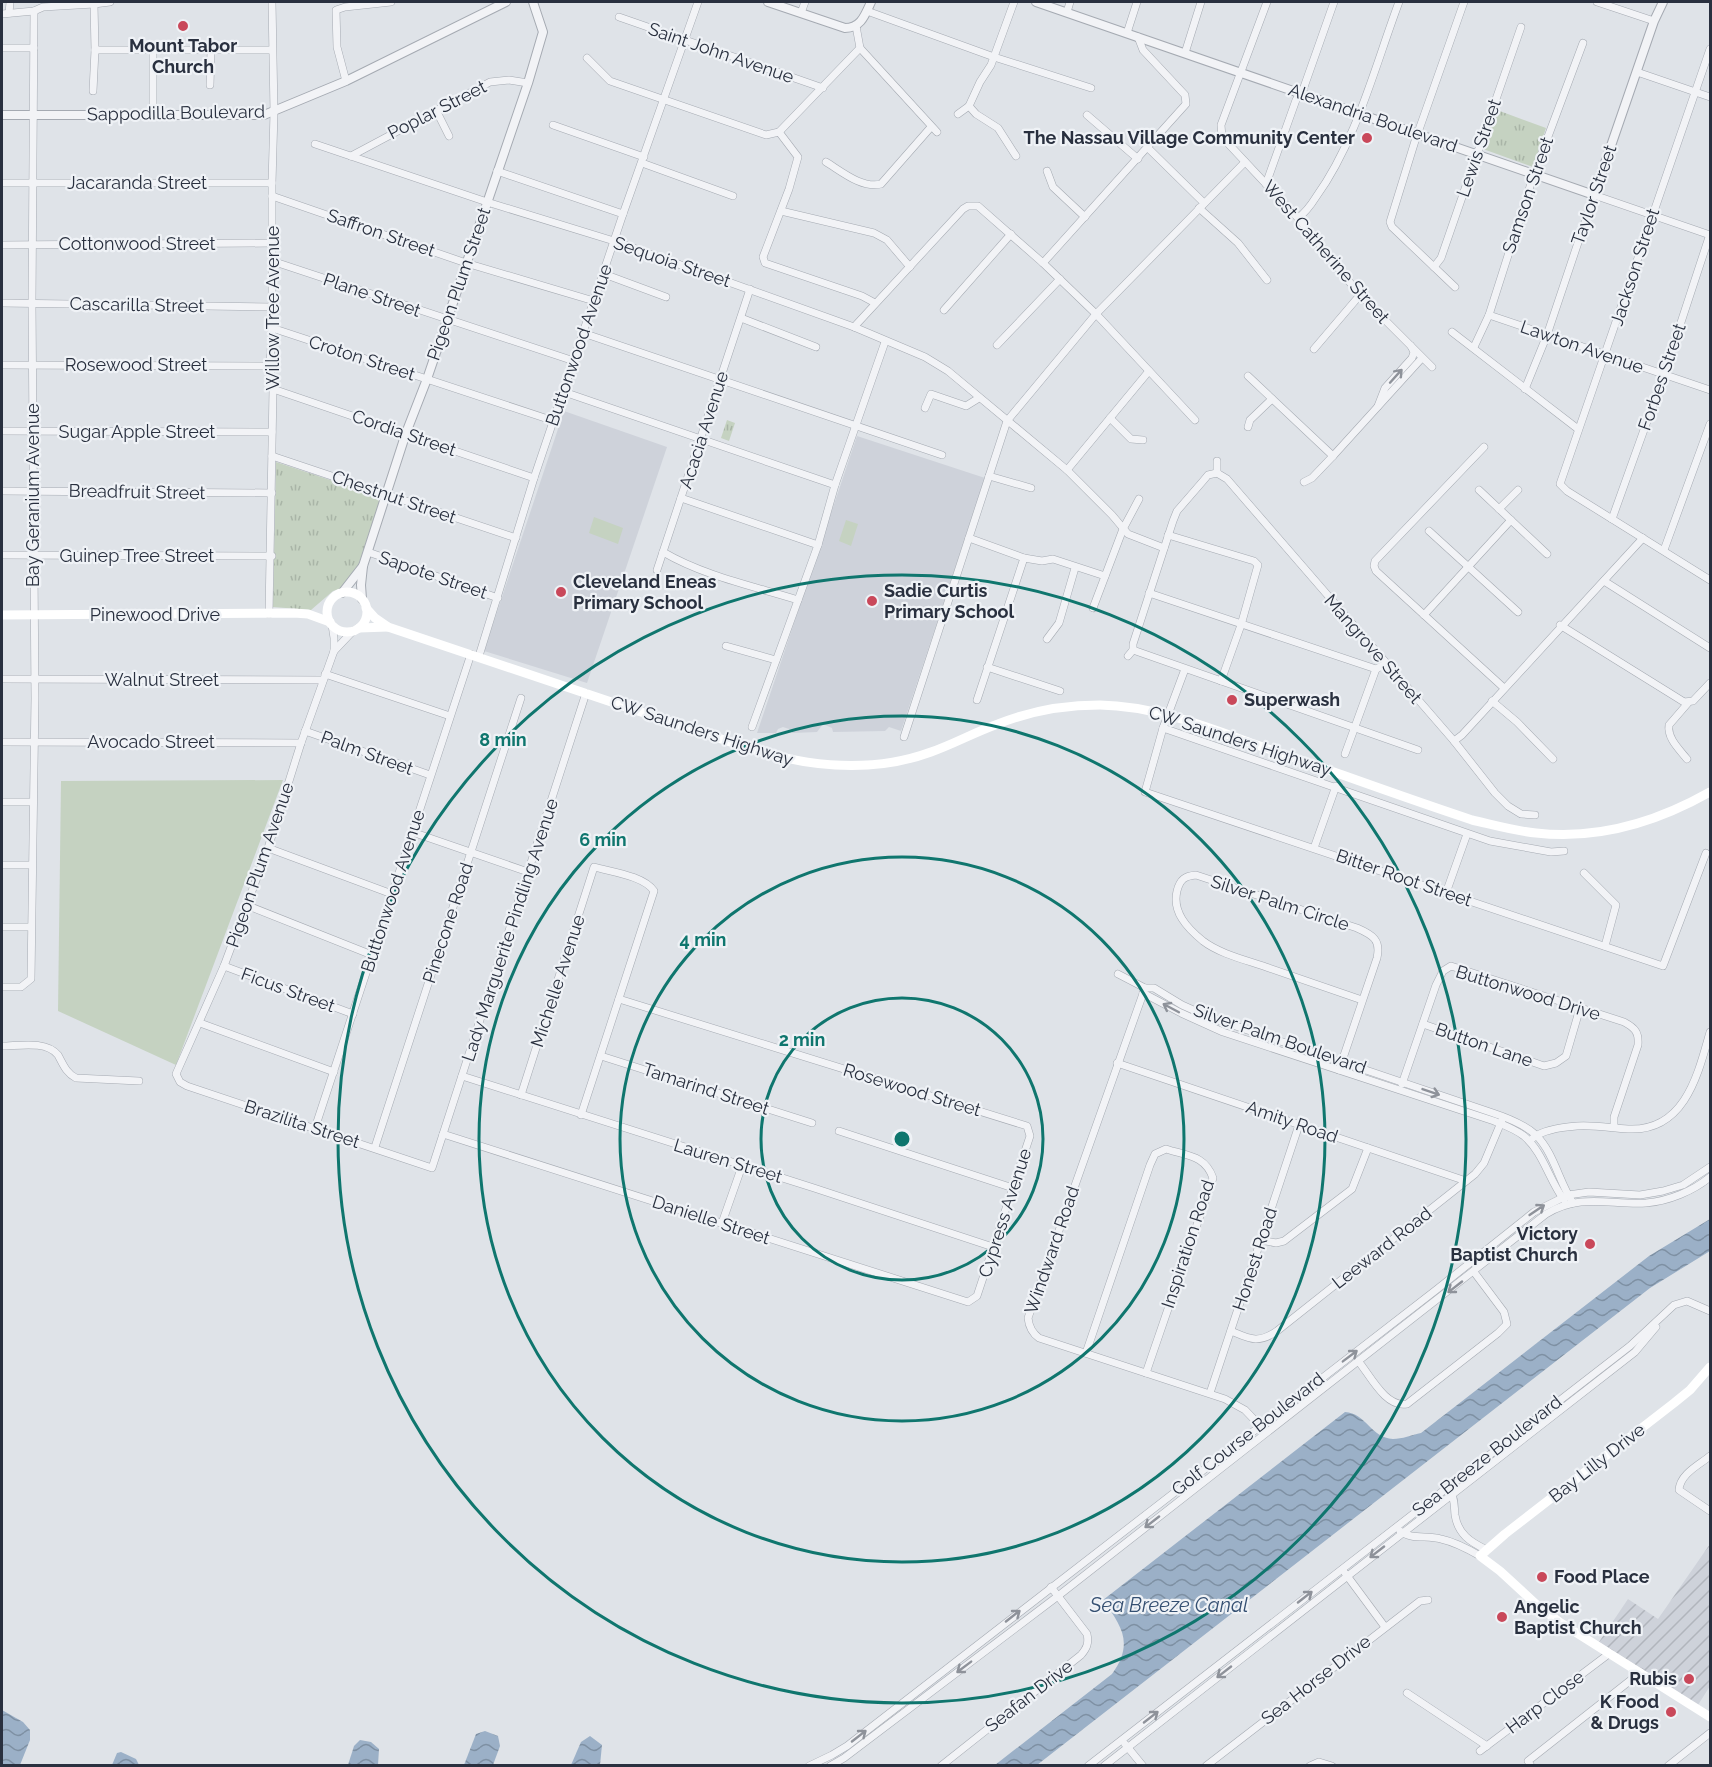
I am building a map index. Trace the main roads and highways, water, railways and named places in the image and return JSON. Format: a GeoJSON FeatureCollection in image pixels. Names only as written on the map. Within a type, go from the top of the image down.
{"type":"FeatureCollection","features":[{"type":"Feature","properties":{"kind":"main road"},"geometry":{"type":"LineString","coordinates":[[342,593],[353,594],[364,604],[366,619],[356,629],[342,631],[331,623],[327,612],[330,602],[342,593]]}},
{"type":"Feature","properties":{"kind":"main road","name":"Pinewood Drive"},"geometry":{"type":"LineString","coordinates":[[308,614],[330,602]]}},
{"type":"Feature","properties":{"kind":"main road","name":"CW Saunders Highway"},"geometry":{"type":"LineString","coordinates":[[364,604],[375,618],[388,627],[775,757],[802,763],[833,766],[877,764],[924,755],[997,724],[1029,714],[1075,706],[1108,706],[1168,715],[1461,816],[1514,830],[1549,834],[1582,834],[1617,829],[1658,817],[1710,792]]}},
{"type":"Feature","properties":{"kind":"main road","name":"Pinewood Drive"},"geometry":{"type":"LineString","coordinates":[[2,615],[308,614],[331,623]]}},
{"type":"Feature","properties":{"kind":"main road","name":"CW Saunders Highway"},"geometry":{"type":"LineString","coordinates":[[356,629],[388,627]]}},
{"type":"Feature","properties":{"kind":"main road","name":"Bay Lilly Drive"},"geometry":{"type":"LineString","coordinates":[[1710,1367],[1690,1390],[1484,1553],[1491,1563],[1547,1612],[1710,1717]]}},
{"type":"Feature","properties":{"kind":"water","name":"Sea Breeze Canal"},"geometry":{"type":"Polygon","coordinates":[[[1710,1219],[1710,1251],[1650,1288],[1037,1765],[995,1765],[1112,1674],[1123,1653],[1124,1644],[1120,1627],[1103,1600],[1345,1412],[1358,1416],[1385,1438],[1396,1439],[1421,1433],[1649,1256],[1710,1219]]]}},
{"type":"Feature","properties":{"kind":"water"},"geometry":{"type":"Polygon","coordinates":[[[2,1710],[23,1722],[30,1730],[30,1740],[20,1765],[2,1765],[2,1710]]]}},
{"type":"Feature","properties":{"kind":"water"},"geometry":{"type":"Polygon","coordinates":[[[485,1731],[498,1736],[500,1746],[493,1765],[464,1765],[476,1734],[485,1731]]]}},
{"type":"Feature","properties":{"kind":"water"},"geometry":{"type":"Polygon","coordinates":[[[590,1736],[602,1745],[600,1765],[571,1765],[581,1742],[590,1736]]]}},
{"type":"Feature","properties":{"kind":"water"},"geometry":{"type":"Polygon","coordinates":[[[360,1740],[371,1742],[379,1749],[378,1765],[348,1765],[354,1746],[360,1740]]]}},
{"type":"Feature","properties":{"kind":"water"},"geometry":{"type":"Polygon","coordinates":[[[121,1752],[136,1759],[139,1765],[112,1765],[117,1753],[121,1752]]]}},
{"type":"Feature","properties":{"kind":"place","name":"Mount Tabor Church"},"geometry":{"type":"Point","coordinates":[183,26]}},
{"type":"Feature","properties":{"kind":"place","name":"The Nassau Village Community Center"},"geometry":{"type":"Point","coordinates":[1367,138]}},
{"type":"Feature","properties":{"kind":"place","name":"Cleveland Eneas Primary School"},"geometry":{"type":"Point","coordinates":[561,592]}},
{"type":"Feature","properties":{"kind":"place","name":"Sadie Curtis Primary School"},"geometry":{"type":"Point","coordinates":[872,601]}},
{"type":"Feature","properties":{"kind":"place","name":"Superwash"},"geometry":{"type":"Point","coordinates":[1232,700]}},
{"type":"Feature","properties":{"kind":"place","name":"Victory Baptist Church"},"geometry":{"type":"Point","coordinates":[1590,1244]}},
{"type":"Feature","properties":{"kind":"place","name":"Food Place"},"geometry":{"type":"Point","coordinates":[1542,1577]}},
{"type":"Feature","properties":{"kind":"place","name":"Angelic Baptist Church"},"geometry":{"type":"Point","coordinates":[1502,1617]}},
{"type":"Feature","properties":{"kind":"place","name":"Rubis"},"geometry":{"type":"Point","coordinates":[1689,1679]}},
{"type":"Feature","properties":{"kind":"place","name":"K Food & Drugs"},"geometry":{"type":"Point","coordinates":[1671,1712]}}]}
